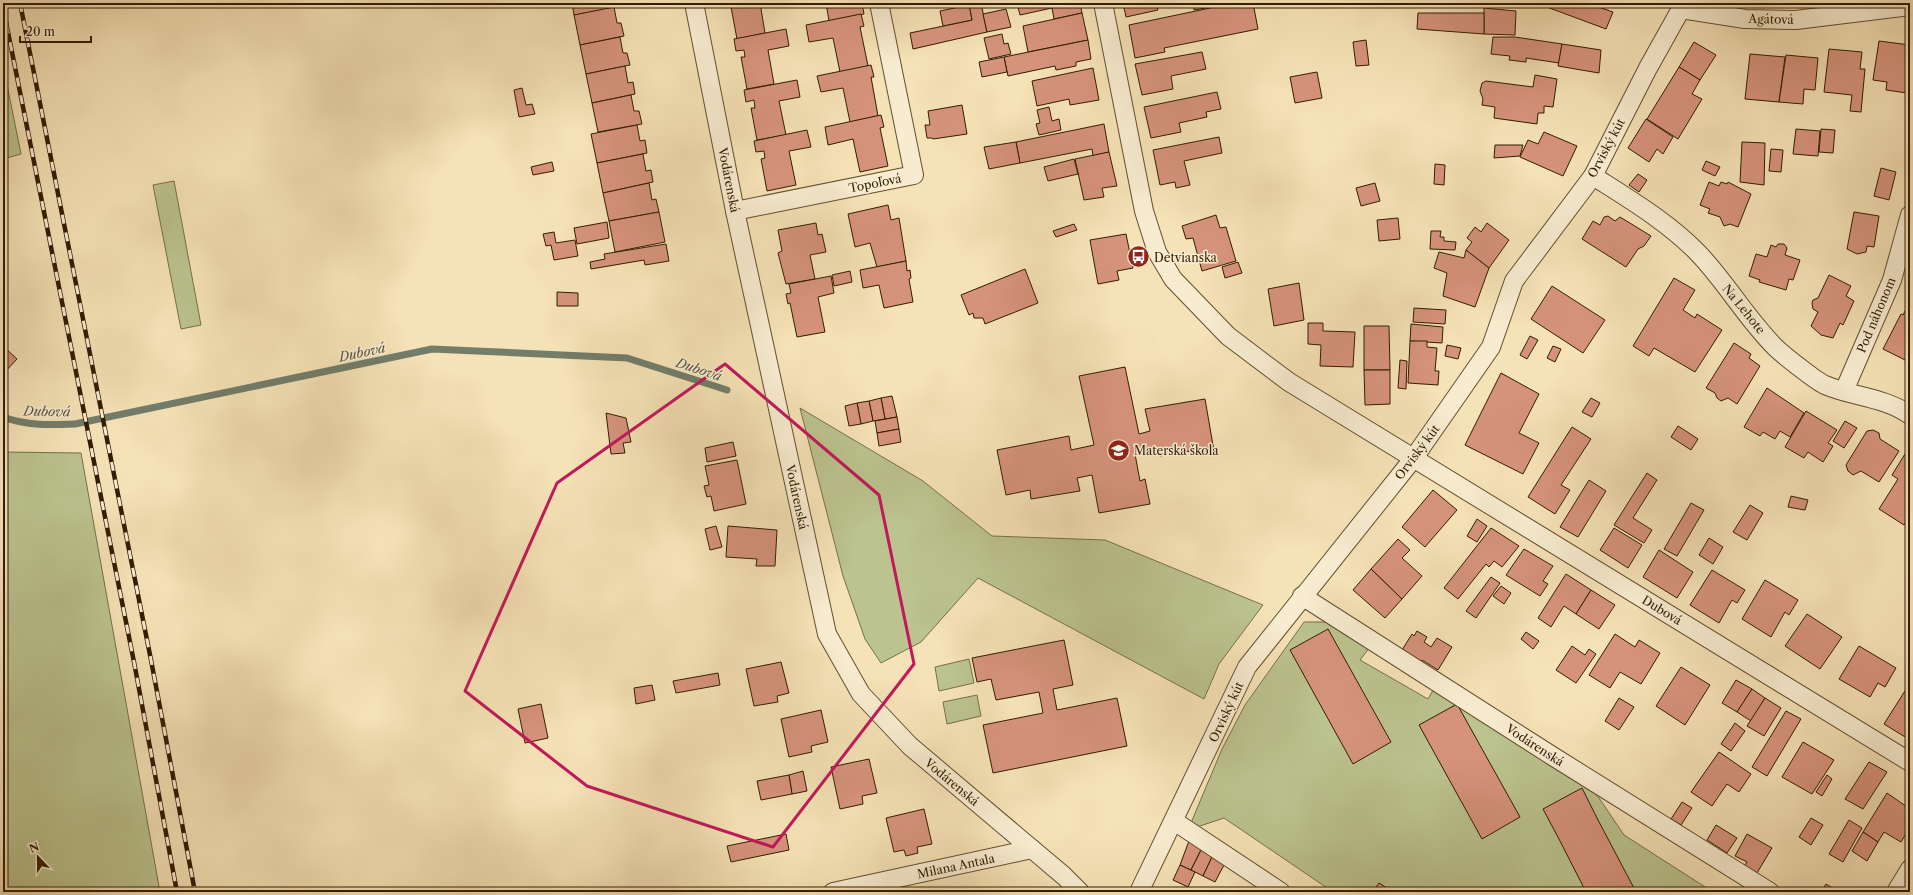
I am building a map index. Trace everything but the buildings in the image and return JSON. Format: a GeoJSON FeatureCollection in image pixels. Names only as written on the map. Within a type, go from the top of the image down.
{"type":"FeatureCollection","features":[{"type":"Feature","properties":{"kind":"street","name":"Vodárenská"},"geometry":{"type":"LineString","coordinates":[[694,3],[734,211],[827,634],[861,694],[910,746],[1032,849],[1080,892]]}},
{"type":"Feature","properties":{"kind":"street","name":"Topoľová"},"geometry":{"type":"LineString","coordinates":[[734,211],[914,175],[879,3]]}},
{"type":"Feature","properties":{"kind":"street"},"geometry":{"type":"LineString","coordinates":[[1103,3],[1144,211],[1158,252],[1173,279],[1228,336],[1289,382],[1413,459]]}},
{"type":"Feature","properties":{"kind":"street","name":"Orviský kút"},"geometry":{"type":"LineString","coordinates":[[1139,892],[1247,667],[1302,596],[1413,459],[1491,347],[1514,281],[1593,176],[1681,6]]}},
{"type":"Feature","properties":{"kind":"street","name":"Agátová"},"geometry":{"type":"LineString","coordinates":[[1681,6],[1745,19],[1796,20],[1910,6]]}},
{"type":"Feature","properties":{"kind":"street","name":"Na Lehote"},"geometry":{"type":"LineString","coordinates":[[1593,176],[1654,217],[1698,253],[1775,347],[1824,385],[1878,399],[1898,407],[1910,415]]}},
{"type":"Feature","properties":{"kind":"street","name":"Pod náhonom"},"geometry":{"type":"LineString","coordinates":[[1844,391],[1892,280],[1910,215]]}},
{"type":"Feature","properties":{"kind":"street","name":"Dubová"},"geometry":{"type":"LineString","coordinates":[[1413,459],[1910,762]]}},
{"type":"Feature","properties":{"kind":"street","name":"Vodárenská"},"geometry":{"type":"LineString","coordinates":[[1302,596],[1770,892]]}},
{"type":"Feature","properties":{"kind":"street"},"geometry":{"type":"LineString","coordinates":[[1174,821],[1282,892]]}},
{"type":"Feature","properties":{"kind":"street","name":"Milana Antala"},"geometry":{"type":"LineString","coordinates":[[833,892],[1032,849]]}},
{"type":"Feature","properties":{"kind":"street"},"geometry":{"type":"LineString","coordinates":[[1896,892],[1910,869]]}},
{"type":"Feature","properties":{"kind":"highlighted area"},"geometry":{"type":"Polygon","coordinates":[[[725,364],[879,495],[914,664],[773,847],[587,786],[465,691],[557,483],[725,364]]]}},
{"type":"Feature","properties":{"kind":"green space"},"geometry":{"type":"Polygon","coordinates":[[[3,65],[21,154],[3,159],[3,65]]]}},
{"type":"Feature","properties":{"kind":"green space"},"geometry":{"type":"Polygon","coordinates":[[[174,181],[201,325],[181,329],[153,185],[174,181]]]}},
{"type":"Feature","properties":{"kind":"green space"},"geometry":{"type":"Polygon","coordinates":[[[800,408],[923,481],[992,536],[1105,540],[1263,605],[1219,664],[1204,699],[978,578],[921,642],[881,663],[865,639],[843,576],[800,408]]]}},
{"type":"Feature","properties":{"kind":"green space"},"geometry":{"type":"Polygon","coordinates":[[[3,452],[81,453],[160,892],[3,892],[3,452]]]}},
{"type":"Feature","properties":{"kind":"green space"},"geometry":{"type":"Polygon","coordinates":[[[1304,622],[1327,622],[1347,636],[1370,647],[1360,660],[1428,699],[1436,685],[1469,703],[1597,795],[1624,835],[1713,892],[1393,892],[1379,883],[1373,892],[1333,892],[1224,818],[1188,830],[1222,749],[1245,705],[1304,622]]]}},
{"type":"Feature","properties":{"kind":"green space"},"geometry":{"type":"Polygon","coordinates":[[[969,659],[974,683],[939,691],[935,667],[969,659]]]}},
{"type":"Feature","properties":{"kind":"green space"},"geometry":{"type":"Polygon","coordinates":[[[977,695],[981,716],[947,724],[943,702],[977,695]]]}},
{"type":"Feature","properties":{"kind":"waterway","name":"Dubová"},"geometry":{"type":"LineString","coordinates":[[3,417],[21,422],[48,425],[75,424],[432,349],[627,358],[727,390]]}},
{"type":"Feature","properties":{"kind":"railway"},"geometry":{"type":"LineString","coordinates":[[20,3],[151,660],[195,892]]}},
{"type":"Feature","properties":{"kind":"railway"},"geometry":{"type":"LineString","coordinates":[[3,7],[134,662],[177,892]]}},
{"type":"Feature","properties":{"kind":"place","name":"Detvianska"},"geometry":{"type":"Point","coordinates":[1139,257]}},
{"type":"Feature","properties":{"kind":"place","name":"Materská škola"},"geometry":{"type":"Point","coordinates":[1118,450]}}]}
